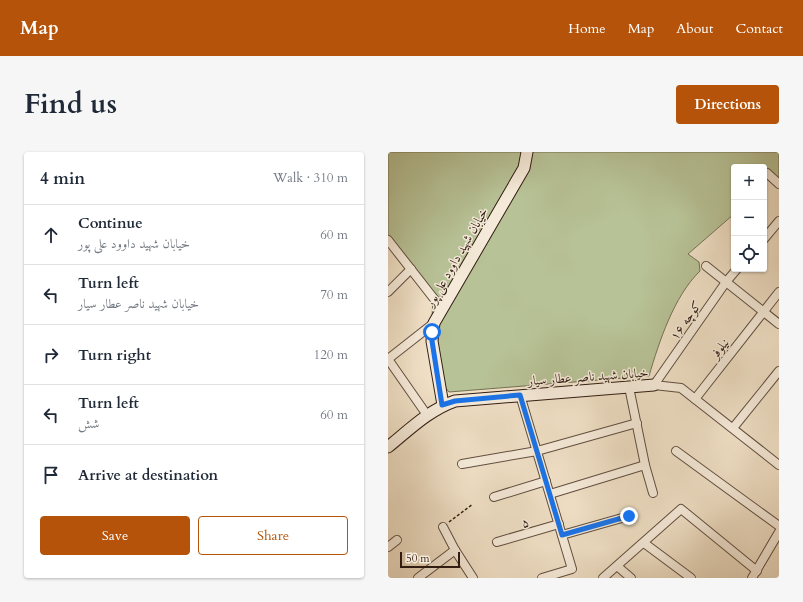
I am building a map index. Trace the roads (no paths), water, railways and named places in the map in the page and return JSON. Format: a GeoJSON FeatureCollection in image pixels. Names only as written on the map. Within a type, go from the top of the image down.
{"type":"FeatureCollection","features":[{"type":"Feature","properties":{"kind":"street","name":"خیابان شهید داوود علی پور"},"geometry":{"type":"LineString","coordinates":[[442,405],[432,341],[434,323],[524,168],[528,152]]}},
{"type":"Feature","properties":{"kind":"street"},"geometry":{"type":"LineString","coordinates":[[767,173],[779,184]]}},
{"type":"Feature","properties":{"kind":"street"},"geometry":{"type":"LineString","coordinates":[[766,236],[779,222]]}},
{"type":"Feature","properties":{"kind":"street"},"geometry":{"type":"LineString","coordinates":[[388,240],[442,309]]}},
{"type":"Feature","properties":{"kind":"street"},"geometry":{"type":"LineString","coordinates":[[706,266],[779,324]]}},
{"type":"Feature","properties":{"kind":"street"},"geometry":{"type":"LineString","coordinates":[[388,292],[411,269]]}},
{"type":"Feature","properties":{"kind":"street","name":"کوچه ۱۶"},"geometry":{"type":"LineString","coordinates":[[654,385],[734,272]]}},
{"type":"Feature","properties":{"kind":"street","name":"نیلوفر"},"geometry":{"type":"LineString","coordinates":[[695,399],[779,292]]}},
{"type":"Feature","properties":{"kind":"street"},"geometry":{"type":"LineString","coordinates":[[426,415],[388,359],[434,323]]}},
{"type":"Feature","properties":{"kind":"street"},"geometry":{"type":"LineString","coordinates":[[733,428],[779,371]]}},
{"type":"Feature","properties":{"kind":"street","name":"خیابان شهید ناصر عطار سیار"},"geometry":{"type":"LineString","coordinates":[[388,447],[426,415],[442,405],[455,401],[654,385],[681,388],[779,465]]}},
{"type":"Feature","properties":{"kind":"street"},"geometry":{"type":"LineString","coordinates":[[629,387],[645,465],[653,493]]}},
{"type":"Feature","properties":{"kind":"street"},"geometry":{"type":"LineString","coordinates":[[520,395],[572,569],[542,578]]}},
{"type":"Feature","properties":{"kind":"street"},"geometry":{"type":"LineString","coordinates":[[462,464],[537,451],[636,423]]}},
{"type":"Feature","properties":{"kind":"street"},"geometry":{"type":"LineString","coordinates":[[676,451],[779,526]]}},
{"type":"Feature","properties":{"kind":"street"},"geometry":{"type":"LineString","coordinates":[[550,494],[645,465]]}},
{"type":"Feature","properties":{"kind":"street"},"geometry":{"type":"LineString","coordinates":[[494,497],[546,480]]}},
{"type":"Feature","properties":{"kind":"street"},"geometry":{"type":"LineString","coordinates":[[603,578],[681,509],[755,575],[779,532]]}},
{"type":"Feature","properties":{"kind":"street"},"geometry":{"type":"LineString","coordinates":[[562,535],[629,516]]}},
{"type":"Feature","properties":{"kind":"street","name":"۵"},"geometry":{"type":"LineString","coordinates":[[497,542],[559,524]]}},
{"type":"Feature","properties":{"kind":"street"},"geometry":{"type":"LineString","coordinates":[[443,526],[455,550],[473,578]]}},
{"type":"Feature","properties":{"kind":"street"},"geometry":{"type":"LineString","coordinates":[[388,547],[397,540]]}},
{"type":"Feature","properties":{"kind":"street"},"geometry":{"type":"LineString","coordinates":[[644,542],[691,578]]}},
{"type":"Feature","properties":{"kind":"street"},"geometry":{"type":"LineString","coordinates":[[424,576],[455,550]]}},
{"type":"Feature","properties":{"kind":"street"},"geometry":{"type":"LineString","coordinates":[[617,566],[631,578]]}}]}
